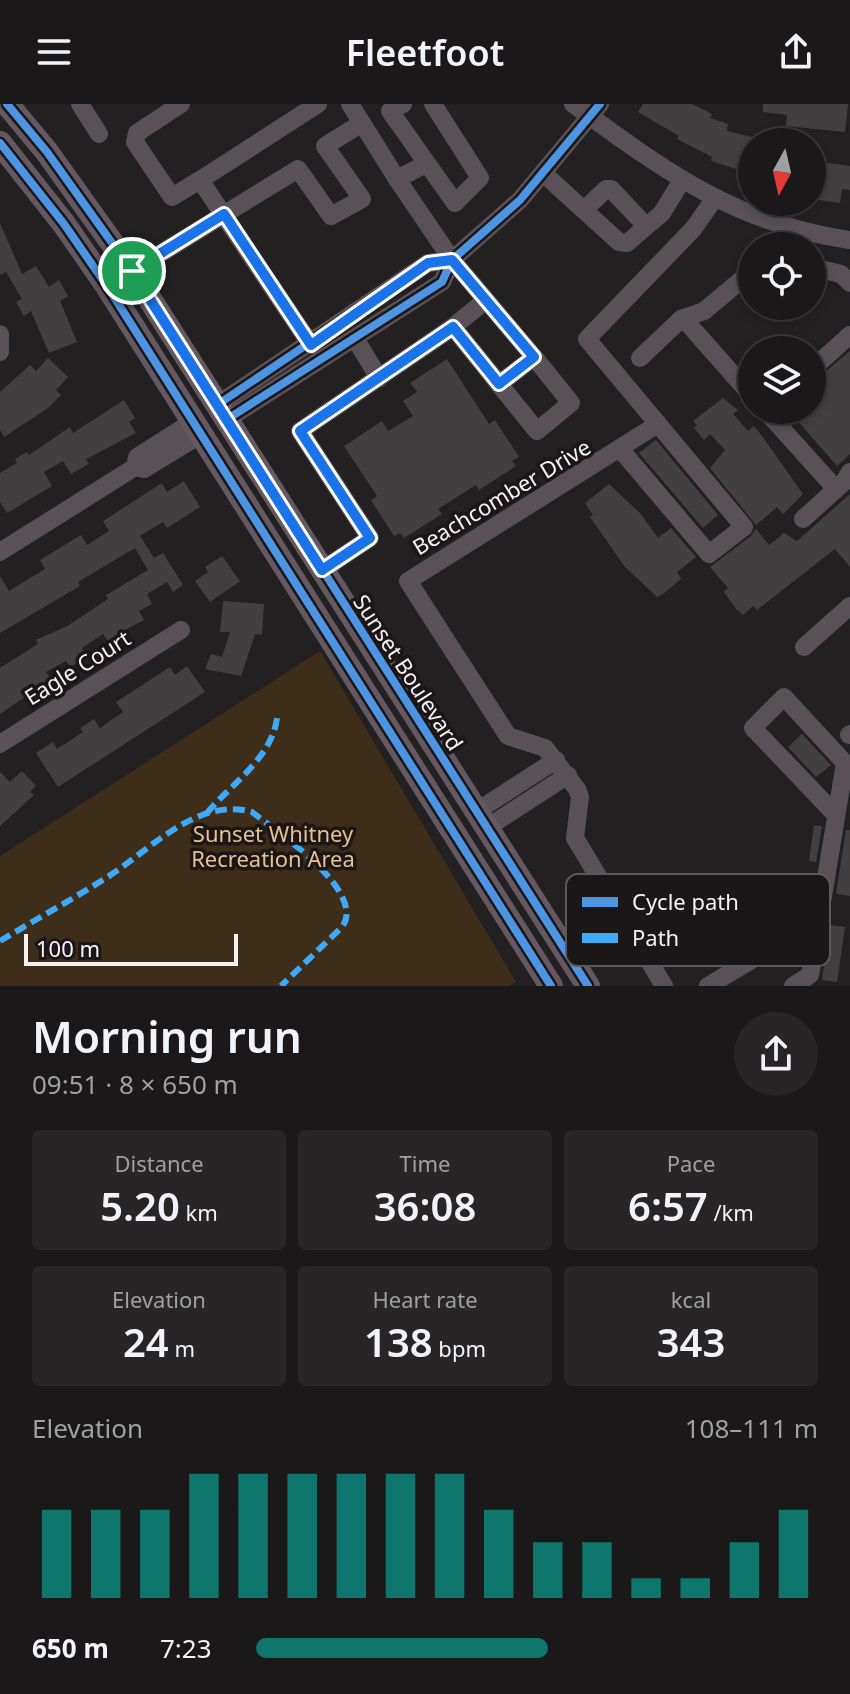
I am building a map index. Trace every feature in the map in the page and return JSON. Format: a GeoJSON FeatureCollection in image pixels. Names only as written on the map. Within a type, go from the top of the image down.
{"type":"FeatureCollection","features":[{"type":"Feature","properties":{"kind":"main road","name":"Sunset Boulevard"},"geometry":{"type":"LineString","coordinates":[[7,104],[47,152],[132,271],[566,951]]}},
{"type":"Feature","properties":{"kind":"main road"},"geometry":{"type":"LineString","coordinates":[[0,143],[64,224],[551,986]]}},
{"type":"Feature","properties":{"kind":"main road"},"geometry":{"type":"LineString","coordinates":[[196,428],[221,412]]}},
{"type":"Feature","properties":{"kind":"main road","name":"Sunset Boulevard"},"geometry":{"type":"LineString","coordinates":[[575,966],[588,986]]}},
{"type":"Feature","properties":{"kind":"street"},"geometry":{"type":"LineString","coordinates":[[80,104],[99,134]]}},
{"type":"Feature","properties":{"kind":"street"},"geometry":{"type":"LineString","coordinates":[[181,104],[137,133],[135,142],[172,197],[318,104]]}},
{"type":"Feature","properties":{"kind":"street"},"geometry":{"type":"LineString","coordinates":[[350,104],[452,260],[571,403],[537,431],[453,327]]}},
{"type":"Feature","properties":{"kind":"street"},"geometry":{"type":"LineString","coordinates":[[393,106],[426,164],[455,203],[480,178],[433,104]]}},
{"type":"Feature","properties":{"kind":"street"},"geometry":{"type":"LineString","coordinates":[[573,104],[596,110],[681,182],[714,199],[787,226],[850,240]]}},
{"type":"Feature","properties":{"kind":"street"},"geometry":{"type":"LineString","coordinates":[[221,412],[356,340],[442,282],[452,260],[492,227],[544,174],[596,110]]}},
{"type":"Feature","properties":{"kind":"street"},"geometry":{"type":"LineString","coordinates":[[132,271],[298,169],[325,146],[362,123]]}},
{"type":"Feature","properties":{"kind":"street"},"geometry":{"type":"LineString","coordinates":[[298,169],[331,216],[362,199],[325,146]]}},
{"type":"Feature","properties":{"kind":"street"},"geometry":{"type":"LineString","coordinates":[[397,179],[426,164]]}},
{"type":"Feature","properties":{"kind":"street"},"geometry":{"type":"LineString","coordinates":[[544,174],[619,242],[627,243],[662,213],[681,182]]}},
{"type":"Feature","properties":{"kind":"street"},"geometry":{"type":"LineString","coordinates":[[200,180],[311,345]]}},
{"type":"Feature","properties":{"kind":"street"},"geometry":{"type":"LineString","coordinates":[[584,210],[606,189],[611,189],[646,226]]}},
{"type":"Feature","properties":{"kind":"street"},"geometry":{"type":"LineString","coordinates":[[621,450],[709,554],[744,527],[744,522],[589,344],[588,333],[694,228],[714,199]]}},
{"type":"Feature","properties":{"kind":"street"},"geometry":{"type":"LineString","coordinates":[[221,412],[428,263],[452,260]]}},
{"type":"Feature","properties":{"kind":"street"},"geometry":{"type":"LineString","coordinates":[[826,270],[841,274],[850,283]]}},
{"type":"Feature","properties":{"kind":"street"},"geometry":{"type":"LineString","coordinates":[[640,358],[683,318],[704,311],[738,284]]}},
{"type":"Feature","properties":{"kind":"street"},"geometry":{"type":"LineString","coordinates":[[322,570],[370,538],[300,431],[453,327],[486,300]]}},
{"type":"Feature","properties":{"kind":"street"},"geometry":{"type":"LineString","coordinates":[[683,318],[738,380]]}},
{"type":"Feature","properties":{"kind":"street"},"geometry":{"type":"LineString","coordinates":[[0,334],[0,352]]}},
{"type":"Feature","properties":{"kind":"street"},"geometry":{"type":"LineString","coordinates":[[826,356],[850,335]]}},
{"type":"Feature","properties":{"kind":"street"},"geometry":{"type":"LineString","coordinates":[[356,340],[379,378]]}},
{"type":"Feature","properties":{"kind":"street"},"geometry":{"type":"LineString","coordinates":[[499,384],[534,357]]}},
{"type":"Feature","properties":{"kind":"street","name":"Beachcomber Drive"},"geometry":{"type":"LineString","coordinates":[[597,874],[575,838],[580,797],[568,775],[537,743],[508,736],[408,581],[658,424]]}},
{"type":"Feature","properties":{"kind":"street"},"geometry":{"type":"LineString","coordinates":[[778,424],[836,489]]}},
{"type":"Feature","properties":{"kind":"street"},"geometry":{"type":"LineString","coordinates":[[0,552],[135,467],[144,469],[196,428]]}},
{"type":"Feature","properties":{"kind":"street"},"geometry":{"type":"LineString","coordinates":[[803,519],[850,472]]}},
{"type":"Feature","properties":{"kind":"street"},"geometry":{"type":"LineString","coordinates":[[804,647],[850,606]]}},
{"type":"Feature","properties":{"kind":"street","name":"Eagle Court"},"geometry":{"type":"LineString","coordinates":[[0,744],[181,630]]}},
{"type":"Feature","properties":{"kind":"street"},"geometry":{"type":"LineString","coordinates":[[827,874],[845,763],[784,697],[753,728],[836,815]]}},
{"type":"Feature","properties":{"kind":"street"},"geometry":{"type":"LineString","coordinates":[[482,819],[556,760]]}},
{"type":"Feature","properties":{"kind":"street"},"geometry":{"type":"LineString","coordinates":[[482,819],[568,775]]}},
{"type":"Feature","properties":{"kind":"street","name":"Beachcomber Drive"},"geometry":{"type":"LineString","coordinates":[[652,966],[664,986]]}},
{"type":"Feature","properties":{"kind":"street"},"geometry":{"type":"LineString","coordinates":[[708,986],[741,966]]}},
{"type":"Feature","properties":{"kind":"street"},"geometry":{"type":"LineString","coordinates":[[793,986],[810,975],[812,966]]}},
{"type":"Feature","properties":{"kind":"green space","name":"Sunset Whitney Recreation Area"},"geometry":{"type":"Polygon","coordinates":[[[320,651],[516,982],[509,986],[0,986],[0,856],[320,651]]]}},
{"type":"Feature","properties":{"kind":"building"},"geometry":{"type":"Polygon","coordinates":[[[643,104],[692,104],[712,114],[710,118],[728,124],[727,131],[738,134],[738,170],[711,161],[712,157],[677,139],[679,136],[638,112],[643,104]]]}},
{"type":"Feature","properties":{"kind":"building"},"geometry":{"type":"Polygon","coordinates":[[[763,104],[848,104],[845,132],[786,126],[787,115],[763,112],[763,104]]]}},
{"type":"Feature","properties":{"kind":"building"},"geometry":{"type":"Polygon","coordinates":[[[826,163],[850,166],[850,190],[842,189],[840,203],[826,201],[826,163]]]}},
{"type":"Feature","properties":{"kind":"building"},"geometry":{"type":"Polygon","coordinates":[[[0,223],[22,274],[36,266],[49,287],[59,280],[68,296],[60,301],[77,342],[49,353],[31,311],[24,316],[16,302],[22,299],[6,272],[0,275],[0,223]]]}},
{"type":"Feature","properties":{"kind":"building"},"geometry":{"type":"Polygon","coordinates":[[[850,351],[850,454],[837,466],[800,424],[826,424],[826,371],[850,351]]]}},
{"type":"Feature","properties":{"kind":"building"},"geometry":{"type":"Polygon","coordinates":[[[48,358],[68,377],[56,390],[61,395],[48,408],[4,437],[0,430],[0,392],[30,365],[36,371],[48,358]]]}},
{"type":"Feature","properties":{"kind":"building"},"geometry":{"type":"Polygon","coordinates":[[[447,359],[489,424],[495,420],[519,457],[512,461],[516,466],[479,490],[476,485],[438,509],[442,514],[404,538],[400,533],[394,536],[371,500],[377,496],[344,446],[382,421],[388,431],[413,416],[403,401],[417,392],[410,383],[447,359]]]}},
{"type":"Feature","properties":{"kind":"building"},"geometry":{"type":"Polygon","coordinates":[[[723,398],[738,410],[733,414],[738,424],[748,431],[754,426],[803,494],[783,514],[777,507],[756,525],[710,468],[725,450],[710,434],[704,440],[694,428],[697,425],[693,421],[723,398]]]}},
{"type":"Feature","properties":{"kind":"building"},"geometry":{"type":"Polygon","coordinates":[[[124,400],[135,418],[129,422],[136,433],[86,459],[89,464],[71,474],[63,461],[44,472],[52,486],[7,513],[0,502],[0,473],[17,463],[15,459],[27,452],[29,455],[70,427],[73,433],[124,400]]]}},
{"type":"Feature","properties":{"kind":"building"},"geometry":{"type":"Polygon","coordinates":[[[656,440],[718,515],[703,528],[639,453],[656,440]]]}},
{"type":"Feature","properties":{"kind":"building"},"geometry":{"type":"Polygon","coordinates":[[[184,481],[200,507],[167,528],[163,522],[140,536],[154,558],[163,553],[183,585],[173,592],[167,582],[147,594],[152,604],[139,611],[144,620],[121,632],[123,635],[110,644],[103,634],[82,648],[87,658],[70,667],[66,661],[46,672],[51,679],[0,714],[0,668],[38,644],[36,640],[69,625],[108,599],[106,595],[148,570],[135,548],[78,582],[80,586],[0,633],[0,576],[9,591],[45,569],[40,560],[81,535],[87,545],[109,531],[103,521],[162,483],[167,492],[184,481]]]}},
{"type":"Feature","properties":{"kind":"building"},"geometry":{"type":"Polygon","coordinates":[[[609,484],[640,513],[658,538],[671,528],[696,557],[677,572],[681,579],[657,597],[625,567],[590,517],[593,515],[585,503],[609,484]]]}},
{"type":"Feature","properties":{"kind":"building"},"geometry":{"type":"Polygon","coordinates":[[[850,494],[850,567],[835,549],[757,610],[753,606],[743,615],[737,610],[724,592],[728,588],[710,567],[756,529],[769,545],[784,533],[797,541],[850,494]]]}},
{"type":"Feature","properties":{"kind":"building"},"geometry":{"type":"Polygon","coordinates":[[[222,556],[240,581],[210,602],[195,581],[208,572],[205,567],[222,556]]]}},
{"type":"Feature","properties":{"kind":"building"},"geometry":{"type":"Polygon","coordinates":[[[223,601],[264,604],[262,635],[255,634],[241,676],[205,669],[211,654],[222,657],[230,632],[220,632],[223,601]]]}},
{"type":"Feature","properties":{"kind":"building"},"geometry":{"type":"Polygon","coordinates":[[[187,666],[205,692],[58,787],[36,753],[53,742],[57,749],[83,732],[80,728],[94,719],[100,728],[123,712],[116,702],[170,667],[175,675],[187,666]]]}},
{"type":"Feature","properties":{"kind":"building"},"geometry":{"type":"Polygon","coordinates":[[[802,734],[831,765],[816,777],[788,747],[802,734]]]}},
{"type":"Feature","properties":{"kind":"building"},"geometry":{"type":"Polygon","coordinates":[[[22,771],[36,786],[30,792],[34,795],[0,826],[0,772],[10,782],[22,771]]]}},
{"type":"Feature","properties":{"kind":"building"},"geometry":{"type":"Polygon","coordinates":[[[814,825],[822,826],[816,862],[809,861],[814,825]]]}},
{"type":"Feature","properties":{"kind":"building"},"geometry":{"type":"Polygon","coordinates":[[[846,830],[850,830],[850,896],[836,894],[846,830]]]}},
{"type":"Feature","properties":{"kind":"building"},"geometry":{"type":"Polygon","coordinates":[[[830,925],[845,927],[837,982],[822,980],[824,966],[830,966],[830,925]]]}},
{"type":"Feature","properties":{"kind":"marked path"},"geometry":{"type":"LineString","coordinates":[[207,813],[259,758],[274,732],[277,718]]}},
{"type":"Feature","properties":{"kind":"marked path"},"geometry":{"type":"LineString","coordinates":[[0,941],[106,878],[156,841],[193,819],[232,809],[252,812],[316,864],[342,897],[347,913],[342,927],[281,986]]}},
{"type":"Feature","properties":{"kind":"cycle path"},"geometry":{"type":"LineString","coordinates":[[7,104],[47,152],[132,271],[566,952]]}},
{"type":"Feature","properties":{"kind":"cycle path"},"geometry":{"type":"LineString","coordinates":[[226,420],[442,282],[452,260],[520,200],[600,104]]}},
{"type":"Feature","properties":{"kind":"cycle path"},"geometry":{"type":"LineString","coordinates":[[0,143],[64,224],[107,286],[551,986]]}},
{"type":"Feature","properties":{"kind":"cycle path"},"geometry":{"type":"LineString","coordinates":[[217,405],[428,263],[452,260]]}},
{"type":"Feature","properties":{"kind":"cycle path"},"geometry":{"type":"LineString","coordinates":[[575,966],[588,986]]}},
{"type":"Feature","properties":{"kind":"route"},"geometry":{"type":"LineString","coordinates":[[224,214],[288,306],[311,345],[428,263],[452,260],[534,357],[499,384],[453,327],[300,431],[370,538],[322,570],[132,271],[224,214]]}}]}
